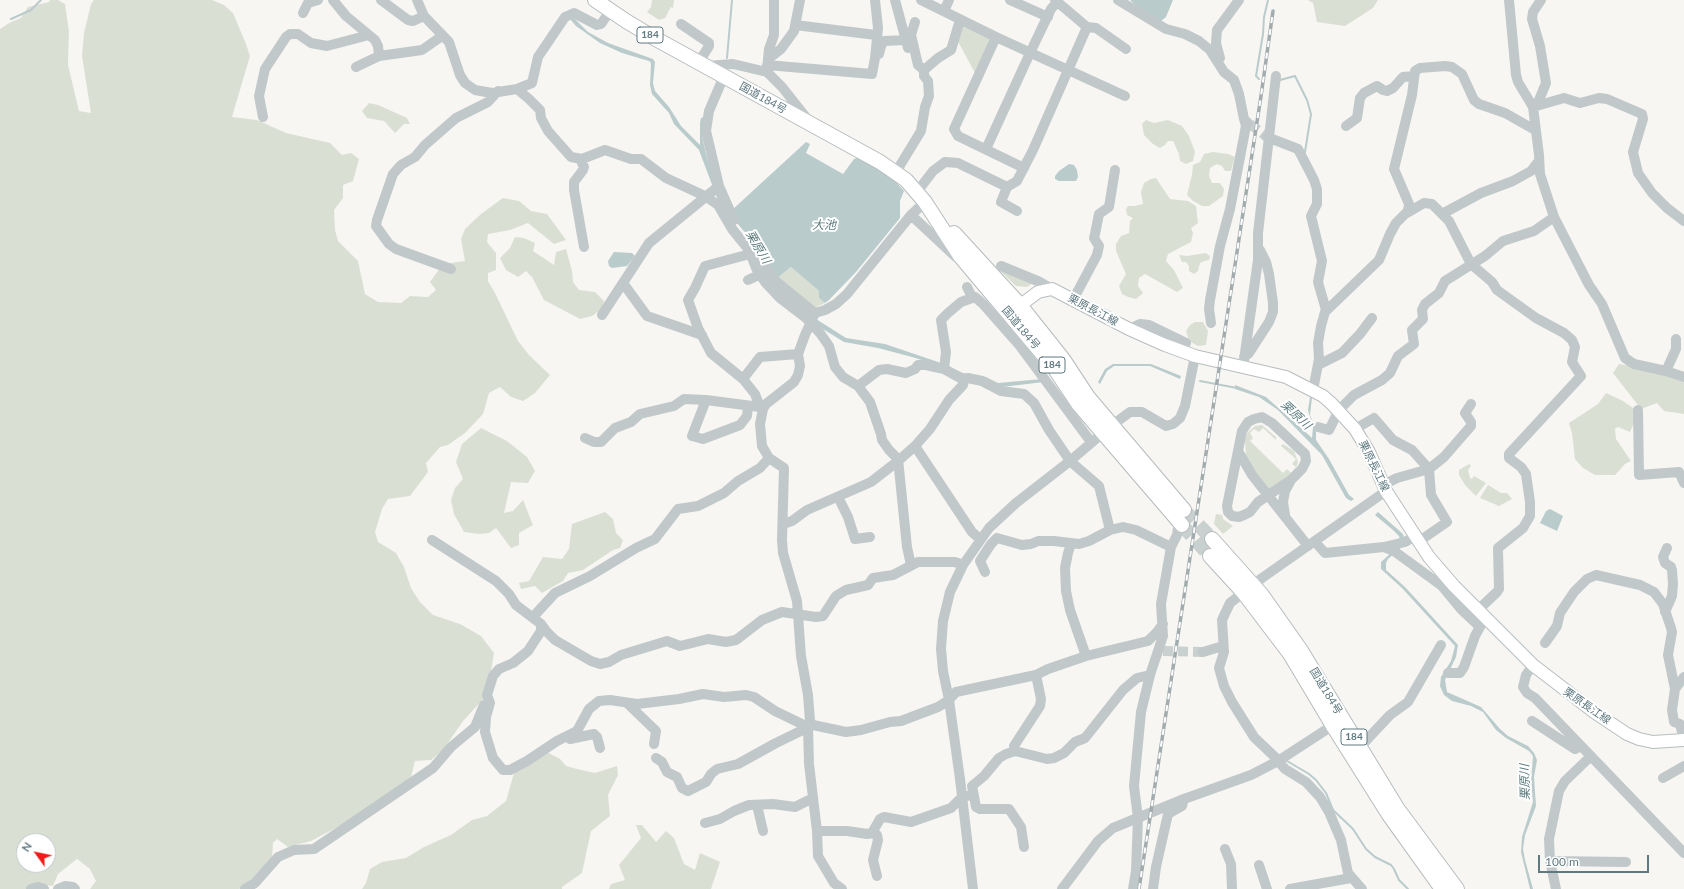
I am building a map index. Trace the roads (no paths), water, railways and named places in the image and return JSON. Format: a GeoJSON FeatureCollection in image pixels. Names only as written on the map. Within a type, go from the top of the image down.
{"type":"FeatureCollection","features":[{"type":"Feature","properties":{"kind":"highway","name":"国道184号"},"geometry":{"type":"LineString","coordinates":[[595,0],[644,32],[896,172],[937,213],[1015,309]]}},
{"type":"Feature","properties":{"kind":"highway","name":"国道184号"},"geometry":{"type":"LineString","coordinates":[[921,197],[960,256],[1015,309],[1063,359],[1088,396],[1107,429],[1182,519]]}},
{"type":"Feature","properties":{"kind":"highway","name":"国道184号"},"geometry":{"type":"LineString","coordinates":[[1212,540],[1248,588],[1290,654],[1338,723],[1389,815],[1442,889]]}},
{"type":"Feature","properties":{"kind":"highway","name":"国道184号"},"geometry":{"type":"LineString","coordinates":[[1210,556],[1248,588]]}},
{"type":"Feature","properties":{"kind":"highway","name":"国道184号"},"geometry":{"type":"LineString","coordinates":[[1338,723],[1360,747],[1398,808],[1457,889]]}},
{"type":"Feature","properties":{"kind":"main road","name":"栗原長江線"},"geometry":{"type":"LineString","coordinates":[[1052,289],[1129,329],[1183,352],[1195,356],[1244,362],[1286,377],[1313,390],[1328,400],[1355,429],[1369,452],[1385,488],[1416,539],[1469,607],[1534,665],[1594,712],[1627,734],[1653,742],[1684,740]]}},
{"type":"Feature","properties":{"kind":"main road"},"geometry":{"type":"LineString","coordinates":[[1015,309],[1038,292],[1052,289]]}},
{"type":"Feature","properties":{"kind":"street"},"geometry":{"type":"LineString","coordinates":[[302,13],[308,3],[318,0]]}},
{"type":"Feature","properties":{"kind":"street"},"geometry":{"type":"LineString","coordinates":[[333,0],[346,16],[375,40],[378,46],[379,56]]}},
{"type":"Feature","properties":{"kind":"street"},"geometry":{"type":"LineString","coordinates":[[381,0],[408,20],[413,21],[424,16]]}},
{"type":"Feature","properties":{"kind":"street"},"geometry":{"type":"LineString","coordinates":[[417,0],[424,16],[449,42],[460,76],[465,83],[475,90],[492,93],[517,89],[532,83],[538,57],[565,17],[574,13],[596,25],[602,24],[610,10]]}},
{"type":"Feature","properties":{"kind":"street"},"geometry":{"type":"LineString","coordinates":[[774,0],[774,35],[769,48],[768,65],[782,87],[812,124]]}},
{"type":"Feature","properties":{"kind":"street"},"geometry":{"type":"LineString","coordinates":[[768,65],[794,31],[800,0]]}},
{"type":"Feature","properties":{"kind":"street"},"geometry":{"type":"LineString","coordinates":[[681,24],[709,43],[703,64],[788,66],[870,74],[873,72],[878,28],[875,0]]}},
{"type":"Feature","properties":{"kind":"street"},"geometry":{"type":"LineString","coordinates":[[895,0],[910,59],[921,68]]}},
{"type":"Feature","properties":{"kind":"street"},"geometry":{"type":"LineString","coordinates":[[921,0],[1030,53],[1126,96]]}},
{"type":"Feature","properties":{"kind":"street"},"geometry":{"type":"LineString","coordinates":[[944,11],[949,0]]}},
{"type":"Feature","properties":{"kind":"street"},"geometry":{"type":"LineString","coordinates":[[1010,0],[1048,17]]}},
{"type":"Feature","properties":{"kind":"street"},"geometry":{"type":"LineString","coordinates":[[1118,0],[1166,29],[1185,34],[1205,45],[1210,50],[1224,72],[1234,80]]}},
{"type":"Feature","properties":{"kind":"street"},"geometry":{"type":"LineString","coordinates":[[1212,323],[1209,309],[1210,300],[1247,122],[1234,80],[1219,57],[1216,44],[1216,34],[1221,23],[1239,0]]}},
{"type":"Feature","properties":{"kind":"street"},"geometry":{"type":"LineString","coordinates":[[1509,0],[1516,74],[1518,82],[1535,106]]}},
{"type":"Feature","properties":{"kind":"street"},"geometry":{"type":"LineString","coordinates":[[1541,0],[1533,12],[1532,19],[1540,46],[1546,83],[1535,106],[1535,130],[1538,145],[1540,174],[1554,217],[1589,285],[1602,304],[1625,358],[1634,364],[1666,371],[1684,377]]}},
{"type":"Feature","properties":{"kind":"street"},"geometry":{"type":"LineString","coordinates":[[986,148],[1056,1],[1087,27],[1096,28],[1126,49]]}},
{"type":"Feature","properties":{"kind":"street"},"geometry":{"type":"LineString","coordinates":[[921,68],[951,50],[960,20]]}},
{"type":"Feature","properties":{"kind":"street"},"geometry":{"type":"LineString","coordinates":[[896,172],[922,131],[925,107],[929,96],[928,81],[921,68],[911,35],[915,22]]}},
{"type":"Feature","properties":{"kind":"street"},"geometry":{"type":"LineString","coordinates":[[795,25],[876,35]]}},
{"type":"Feature","properties":{"kind":"street"},"geometry":{"type":"LineString","coordinates":[[1017,212],[1001,202],[1008,187],[1017,181],[1024,168],[1087,27]]}},
{"type":"Feature","properties":{"kind":"street"},"geometry":{"type":"LineString","coordinates":[[263,116],[258,96],[263,75],[265,69],[286,37],[290,34],[298,34],[311,43],[327,46],[369,35]]}},
{"type":"Feature","properties":{"kind":"street"},"geometry":{"type":"LineString","coordinates":[[356,67],[379,56],[422,50],[442,36]]}},
{"type":"Feature","properties":{"kind":"street"},"geometry":{"type":"LineString","coordinates":[[996,37],[954,129],[958,136],[986,148],[1024,168]]}},
{"type":"Feature","properties":{"kind":"street"},"geometry":{"type":"LineString","coordinates":[[879,58],[881,46],[884,41],[906,40]]}},
{"type":"Feature","properties":{"kind":"street"},"geometry":{"type":"LineString","coordinates":[[1407,213],[1409,204],[1394,169],[1415,72],[1420,68],[1445,66],[1452,67],[1462,74],[1474,100],[1478,104],[1504,113],[1535,130]]}},
{"type":"Feature","properties":{"kind":"street"},"geometry":{"type":"LineString","coordinates":[[724,76],[709,111],[706,131],[714,190],[732,229],[746,246],[760,274],[780,298],[806,318],[812,318],[836,304],[847,294],[911,215],[933,171],[945,162],[958,163],[1008,187]]}},
{"type":"Feature","properties":{"kind":"street"},"geometry":{"type":"LineString","coordinates":[[1244,362],[1259,249],[1258,233],[1276,76]]}},
{"type":"Feature","properties":{"kind":"street"},"geometry":{"type":"LineString","coordinates":[[1346,126],[1357,118],[1360,98],[1364,93],[1377,86],[1387,91],[1393,88],[1403,77],[1414,76]]}},
{"type":"Feature","properties":{"kind":"street"},"geometry":{"type":"LineString","coordinates":[[517,89],[540,110],[544,124],[552,137],[571,156],[580,159],[605,150],[641,160],[666,178],[714,190],[721,203],[736,225],[752,244],[770,273],[812,318],[826,339],[835,367],[843,377],[858,386],[870,402],[882,440],[898,459],[907,547],[911,565]]}},
{"type":"Feature","properties":{"kind":"street"},"geometry":{"type":"LineString","coordinates":[[450,269],[396,249],[389,244],[376,226],[377,220],[392,174],[401,164],[415,157],[425,145],[457,118],[488,102],[498,91]]}},
{"type":"Feature","properties":{"kind":"street"},"geometry":{"type":"LineString","coordinates":[[1535,106],[1564,98],[1580,103],[1599,98],[1607,99],[1642,114],[1643,119],[1633,152],[1638,173],[1652,193],[1667,208],[1684,221]]}},
{"type":"Feature","properties":{"kind":"street"},"geometry":{"type":"LineString","coordinates":[[1268,138],[1298,149],[1316,186],[1317,204],[1311,216],[1322,261],[1318,282],[1326,310]]}},
{"type":"Feature","properties":{"kind":"street"},"geometry":{"type":"LineString","coordinates":[[580,159],[584,170],[574,182],[574,190],[584,247]]}},
{"type":"Feature","properties":{"kind":"street"},"geometry":{"type":"LineString","coordinates":[[1442,214],[1481,194],[1513,181],[1531,170],[1538,162]]}},
{"type":"Feature","properties":{"kind":"street"},"geometry":{"type":"LineString","coordinates":[[1073,300],[1097,255],[1099,246],[1094,238],[1094,234],[1099,214],[1109,207],[1115,170]]}},
{"type":"Feature","properties":{"kind":"street"},"geometry":{"type":"LineString","coordinates":[[602,315],[648,243],[714,190]]}},
{"type":"Feature","properties":{"kind":"street"},"geometry":{"type":"LineString","coordinates":[[1313,390],[1318,365],[1321,326],[1326,310],[1335,304],[1379,260],[1396,223],[1407,213],[1424,202],[1432,204],[1449,221],[1471,264],[1492,282],[1499,292],[1536,318],[1568,336],[1575,345],[1572,358],[1573,365],[1581,376],[1508,456],[1521,467],[1526,474],[1530,502],[1530,516],[1523,528],[1498,548],[1499,588],[1497,592],[1469,607]]}},
{"type":"Feature","properties":{"kind":"street"},"geometry":{"type":"LineString","coordinates":[[911,215],[955,257],[960,256]]}},
{"type":"Feature","properties":{"kind":"street"},"geometry":{"type":"LineString","coordinates":[[1318,427],[1329,430],[1338,410],[1358,392],[1382,380],[1390,373],[1398,356],[1414,344],[1412,330],[1423,319],[1422,310],[1425,304],[1439,293],[1445,282],[1503,241],[1534,231],[1554,217]]}},
{"type":"Feature","properties":{"kind":"street"},"geometry":{"type":"LineString","coordinates":[[1244,362],[1269,322],[1273,312],[1272,289],[1269,274],[1266,262],[1259,249]]}},
{"type":"Feature","properties":{"kind":"street"},"geometry":{"type":"LineString","coordinates":[[750,254],[705,266],[688,300],[711,353],[743,379],[755,394],[761,408],[760,436],[762,446],[769,458],[784,468],[782,540],[797,601],[801,656],[808,695],[810,722],[808,727],[809,764],[817,831],[818,856],[834,883],[842,889]]}},
{"type":"Feature","properties":{"kind":"street"},"geometry":{"type":"LineString","coordinates":[[1001,266],[1040,282],[1052,289]]}},
{"type":"Feature","properties":{"kind":"street"},"geometry":{"type":"LineString","coordinates":[[748,280],[760,274]]}},
{"type":"Feature","properties":{"kind":"street"},"geometry":{"type":"LineString","coordinates":[[623,283],[647,316],[702,335]]}},
{"type":"Feature","properties":{"kind":"street"},"geometry":{"type":"LineString","coordinates":[[968,287],[972,297],[975,297],[983,304],[1020,346],[1091,442]]}},
{"type":"Feature","properties":{"kind":"street"},"geometry":{"type":"LineString","coordinates":[[944,367],[946,352],[941,320],[957,306],[972,297]]}},
{"type":"Feature","properties":{"kind":"street"},"geometry":{"type":"LineString","coordinates":[[585,438],[594,442],[601,442],[616,428],[631,422],[640,414],[674,406],[684,399],[706,400],[761,408],[794,382],[798,375],[800,366],[798,354],[812,318]]}},
{"type":"Feature","properties":{"kind":"street"},"geometry":{"type":"LineString","coordinates":[[1318,365],[1342,353],[1360,334],[1372,318]]}},
{"type":"Feature","properties":{"kind":"street"},"geometry":{"type":"LineString","coordinates":[[1666,371],[1676,349],[1676,339]]}},
{"type":"Feature","properties":{"kind":"street"},"geometry":{"type":"LineString","coordinates":[[743,379],[760,357],[798,354]]}},
{"type":"Feature","properties":{"kind":"street"},"geometry":{"type":"LineString","coordinates":[[973,889],[962,797],[941,649],[944,621],[950,592],[963,565],[989,528],[1107,429],[1130,412],[1142,412],[1166,426],[1172,424],[1180,418],[1185,406],[1195,356]]}},
{"type":"Feature","properties":{"kind":"street"},"geometry":{"type":"LineString","coordinates":[[858,386],[879,370],[887,369],[906,373],[915,369],[918,365],[944,367],[964,380]]}},
{"type":"Feature","properties":{"kind":"street"},"geometry":{"type":"LineString","coordinates":[[964,380],[968,378],[982,381],[1001,391],[1018,393],[1030,398],[1048,430],[1070,461],[1099,486],[1110,530]]}},
{"type":"Feature","properties":{"kind":"street"},"geometry":{"type":"LineString","coordinates":[[783,524],[792,521],[807,510],[871,482],[898,461],[915,446],[930,429],[949,400],[963,384],[964,380]]}},
{"type":"Feature","properties":{"kind":"street"},"geometry":{"type":"LineString","coordinates":[[706,400],[692,436],[703,439],[740,425],[748,416],[748,406]]}},
{"type":"Feature","properties":{"kind":"street"},"geometry":{"type":"LineString","coordinates":[[1362,889],[1348,873],[1341,840],[1336,826],[1320,797],[1306,782],[1285,769],[1254,737],[1232,702],[1224,686],[1219,668],[1224,652],[1222,620],[1230,603],[1248,588],[1312,544],[1397,478],[1429,470],[1449,451],[1471,426],[1471,422],[1465,413],[1471,404]]}},
{"type":"Feature","properties":{"kind":"street"},"geometry":{"type":"LineString","coordinates":[[1638,410],[1639,475],[1679,472],[1684,483]]}},
{"type":"Feature","properties":{"kind":"street"},"geometry":{"type":"LineString","coordinates":[[1262,417],[1272,422],[1305,454],[1306,461],[1302,469],[1291,480],[1258,502],[1250,512],[1239,517],[1232,516],[1228,512],[1227,506],[1238,452],[1242,432],[1248,422],[1262,417]]}},
{"type":"Feature","properties":{"kind":"street"},"geometry":{"type":"LineString","coordinates":[[1238,452],[1268,496],[1312,544],[1325,553],[1384,547],[1405,542],[1416,539],[1447,522],[1431,496],[1429,470],[1412,450],[1392,440],[1374,418],[1355,429]]}},
{"type":"Feature","properties":{"kind":"street"},"geometry":{"type":"LineString","coordinates":[[915,446],[972,532],[980,539]]}},
{"type":"Feature","properties":{"kind":"street"},"geometry":{"type":"LineString","coordinates":[[537,620],[555,593],[590,576],[636,548],[655,539],[678,509],[698,506],[724,493],[738,481],[760,468],[769,458]]}},
{"type":"Feature","properties":{"kind":"street"},"geometry":{"type":"LineString","coordinates":[[1285,515],[1283,502],[1285,490],[1291,480]]}},
{"type":"Feature","properties":{"kind":"street"},"geometry":{"type":"LineString","coordinates":[[838,497],[848,517],[855,539],[870,537]]}},
{"type":"Feature","properties":{"kind":"street"},"geometry":{"type":"LineString","coordinates":[[1133,889],[1136,872],[1138,818],[1134,786],[1141,712],[1150,675],[1161,651],[1163,624],[1161,604],[1171,547],[1182,519]]}},
{"type":"Feature","properties":{"kind":"street"},"geometry":{"type":"LineString","coordinates":[[989,528],[997,538],[1022,545],[1031,544],[1038,541],[1079,544],[1089,541],[1110,530],[1123,527],[1136,530],[1171,547]]}},
{"type":"Feature","properties":{"kind":"street"},"geometry":{"type":"LineString","coordinates":[[985,572],[980,561],[991,544],[997,538]]}},
{"type":"Feature","properties":{"kind":"street"},"geometry":{"type":"LineString","coordinates":[[432,540],[496,581],[509,594],[516,605],[537,620],[555,640],[591,661],[600,664],[609,662],[621,655],[667,641],[680,646],[708,639],[726,642],[736,640],[762,620],[782,612],[816,617],[823,616],[836,596],[846,590],[868,585],[873,578],[893,574],[918,562],[955,562],[963,565]]}},
{"type":"Feature","properties":{"kind":"street"},"geometry":{"type":"LineString","coordinates":[[1071,544],[1065,568],[1066,591],[1070,610],[1086,656]]}},
{"type":"Feature","properties":{"kind":"street"},"geometry":{"type":"LineString","coordinates":[[1384,547],[1395,552],[1469,607],[1480,627],[1473,641],[1464,667],[1460,673],[1448,673]]}},
{"type":"Feature","properties":{"kind":"street"},"geometry":{"type":"LineString","coordinates":[[1665,612],[1672,596],[1673,584],[1671,567],[1665,563],[1663,557],[1667,548]]}},
{"type":"Feature","properties":{"kind":"street"},"geometry":{"type":"LineString","coordinates":[[1545,643],[1557,626],[1560,613],[1574,592],[1587,579],[1596,575],[1647,588],[1654,592],[1663,604],[1672,632],[1668,656],[1675,689],[1672,710],[1674,722],[1680,724],[1684,740]]}},
{"type":"Feature","properties":{"kind":"street"},"geometry":{"type":"LineString","coordinates":[[245,889],[255,883],[278,857],[294,850],[314,849],[433,768],[451,747],[475,727],[487,695],[492,676],[499,669],[513,663],[528,651],[541,631],[537,620]]}},
{"type":"Feature","properties":{"kind":"street"},"geometry":{"type":"LineString","coordinates":[[656,758],[662,762],[667,772],[677,777],[682,788],[688,791],[706,782],[711,774],[717,769],[738,764],[776,742],[813,725],[846,732],[901,721],[938,707],[949,700],[956,692],[1036,675],[1048,669],[1086,656],[1148,641],[1163,624]]}},
{"type":"Feature","properties":{"kind":"street"},"geometry":{"type":"LineString","coordinates":[[1360,747],[1390,715],[1396,713],[1401,706],[1408,702],[1441,645]]}},
{"type":"Feature","properties":{"kind":"street"},"geometry":{"type":"LineString","coordinates":[[1203,652],[1223,646]]}},
{"type":"Feature","properties":{"kind":"street"},"geometry":{"type":"LineString","coordinates":[[1534,665],[1526,675],[1523,687],[1527,693],[1535,698],[1684,853]]}},
{"type":"Feature","properties":{"kind":"street"},"geometry":{"type":"LineString","coordinates":[[1015,751],[1014,746],[1040,706],[1041,699],[1036,675]]}},
{"type":"Feature","properties":{"kind":"street"},"geometry":{"type":"LineString","coordinates":[[1024,847],[1021,827],[1009,809],[980,809],[976,807],[972,786],[984,776],[999,758],[1015,751],[1047,759],[1054,758],[1064,753],[1075,742],[1085,738],[1123,690],[1137,678],[1150,675]]}},
{"type":"Feature","properties":{"kind":"street"},"geometry":{"type":"LineString","coordinates":[[1675,689],[1684,677]]}},
{"type":"Feature","properties":{"kind":"street"},"geometry":{"type":"LineString","coordinates":[[487,695],[490,703],[486,717],[485,732],[487,743],[493,758],[503,770],[510,770],[557,741],[577,732],[589,709],[599,701],[610,700],[627,704],[679,699],[703,694],[724,697],[746,695],[754,697],[775,711],[808,727]]}},
{"type":"Feature","properties":{"kind":"street"},"geometry":{"type":"LineString","coordinates":[[627,704],[656,732],[654,744]]}},
{"type":"Feature","properties":{"kind":"street"},"geometry":{"type":"LineString","coordinates":[[1532,721],[1575,749],[1581,746]]}},
{"type":"Feature","properties":{"kind":"street"},"geometry":{"type":"LineString","coordinates":[[1062,889],[1098,841],[1113,828],[1184,799],[1251,775],[1278,761],[1338,723]]}},
{"type":"Feature","properties":{"kind":"street"},"geometry":{"type":"LineString","coordinates":[[553,744],[594,734],[597,737],[600,748]]}},
{"type":"Feature","properties":{"kind":"street"},"geometry":{"type":"LineString","coordinates":[[1556,889],[1550,861],[1549,839],[1559,791],[1565,781],[1590,756]]}},
{"type":"Feature","properties":{"kind":"street"},"geometry":{"type":"LineString","coordinates":[[1663,778],[1684,766]]}},
{"type":"Feature","properties":{"kind":"street"},"geometry":{"type":"LineString","coordinates":[[872,833],[880,819],[884,817],[911,822],[951,808],[962,797],[973,793]]}},
{"type":"Feature","properties":{"kind":"street"},"geometry":{"type":"LineString","coordinates":[[705,823],[720,819],[749,805],[773,804],[795,807],[812,798]]}},
{"type":"Feature","properties":{"kind":"street"},"geometry":{"type":"LineString","coordinates":[[1153,889],[1156,867],[1168,814],[1182,806],[1184,799]]}},
{"type":"Feature","properties":{"kind":"street"},"geometry":{"type":"LineString","coordinates":[[757,805],[762,831]]}},
{"type":"Feature","properties":{"kind":"street"},"geometry":{"type":"LineString","coordinates":[[817,831],[847,831],[867,834],[872,833],[877,835],[878,840],[872,860],[877,876]]}},
{"type":"Feature","properties":{"kind":"street"},"geometry":{"type":"LineString","coordinates":[[1225,849],[1231,864],[1232,889]]}},
{"type":"Feature","properties":{"kind":"street"},"geometry":{"type":"LineString","coordinates":[[1550,861],[1626,862]]}},
{"type":"Feature","properties":{"kind":"street"},"geometry":{"type":"LineString","coordinates":[[1259,865],[1267,889]]}},
{"type":"Feature","properties":{"kind":"street"},"geometry":{"type":"LineString","coordinates":[[1290,889],[1313,887],[1351,878]]}},
{"type":"Feature","properties":{"kind":"street"},"geometry":{"type":"LineString","coordinates":[[58,889],[65,886],[73,887],[75,889]]}},
{"type":"Feature","properties":{"kind":"street"},"geometry":{"type":"LineString","coordinates":[[31,889],[38,887],[44,889]]}},
{"type":"Feature","properties":{"kind":"water"},"geometry":{"type":"Polygon","coordinates":[[[1130,0],[1173,0],[1166,17],[1161,21],[1135,5],[1130,0]]]}},
{"type":"Feature","properties":{"kind":"water"},"geometry":{"type":"Polygon","coordinates":[[[573,17],[588,32],[608,43],[653,59],[655,62],[653,83],[655,91],[669,107],[681,126],[700,145],[700,123],[701,118],[704,117],[702,136],[706,154],[715,184],[727,214],[751,245],[764,268],[776,283],[816,319],[846,338],[885,344],[938,362],[963,373],[986,377],[998,383],[1042,379],[1044,382],[1002,387],[978,378],[962,376],[941,366],[912,357],[878,348],[844,342],[823,329],[788,302],[768,284],[761,274],[749,247],[728,220],[717,198],[699,150],[674,124],[669,113],[652,94],[650,85],[651,63],[649,61],[622,53],[600,43],[576,26],[570,19],[573,17]]]}},
{"type":"Feature","properties":{"kind":"water","name":"大池"},"geometry":{"type":"Polygon","coordinates":[[[806,142],[810,144],[806,153],[843,174],[854,159],[857,158],[880,170],[895,181],[904,191],[900,201],[900,218],[856,272],[825,303],[819,298],[819,291],[791,267],[776,279],[752,241],[737,223],[732,210],[806,142]]]}},
{"type":"Feature","properties":{"kind":"water"},"geometry":{"type":"Polygon","coordinates":[[[1069,164],[1074,165],[1077,170],[1078,177],[1076,181],[1059,181],[1055,179],[1055,176],[1059,171],[1069,164]]]}},
{"type":"Feature","properties":{"kind":"water"},"geometry":{"type":"Polygon","coordinates":[[[614,252],[632,253],[635,256],[627,266],[612,268],[609,266],[608,261],[614,252]]]}},
{"type":"Feature","properties":{"kind":"water"},"geometry":{"type":"Polygon","coordinates":[[[1113,364],[1151,364],[1181,376],[1180,379],[1150,366],[1114,366],[1107,371],[1100,384],[1098,382],[1105,369],[1113,364]]]}},
{"type":"Feature","properties":{"kind":"water"},"geometry":{"type":"Polygon","coordinates":[[[1235,385],[1266,397],[1312,438],[1313,427],[1308,410],[1310,397],[1312,398],[1310,415],[1316,431],[1316,440],[1329,459],[1349,495],[1354,499],[1351,501],[1346,498],[1322,455],[1278,410],[1259,397],[1235,389],[1235,385]]]}},
{"type":"Feature","properties":{"kind":"water"},"geometry":{"type":"Polygon","coordinates":[[[1550,509],[1563,516],[1557,531],[1540,523],[1546,511],[1550,509]]]}},
{"type":"Feature","properties":{"kind":"water"},"geometry":{"type":"Polygon","coordinates":[[[1378,512],[1403,534],[1405,540],[1404,545],[1388,559],[1386,563],[1386,570],[1405,587],[1458,645],[1456,657],[1445,680],[1447,692],[1481,707],[1508,736],[1528,746],[1534,753],[1537,760],[1534,777],[1536,806],[1525,835],[1523,849],[1533,889],[1530,889],[1521,852],[1522,837],[1533,802],[1531,782],[1533,756],[1529,751],[1506,738],[1496,730],[1483,712],[1471,706],[1452,701],[1444,695],[1440,686],[1441,677],[1451,661],[1455,646],[1402,588],[1381,569],[1381,562],[1392,552],[1400,540],[1399,536],[1393,530],[1375,515],[1378,512]]]}},
{"type":"Feature","properties":{"kind":"waterway"},"geometry":{"type":"LineString","coordinates":[[11,19],[31,10],[41,0]]}},
{"type":"Feature","properties":{"kind":"waterway"},"geometry":{"type":"LineString","coordinates":[[727,58],[732,0]]}},
{"type":"Feature","properties":{"kind":"waterway"},"geometry":{"type":"LineString","coordinates":[[1259,79],[1256,76],[1263,34],[1264,17],[1268,0]]}},
{"type":"Feature","properties":{"kind":"waterway"},"geometry":{"type":"LineString","coordinates":[[1280,80],[1295,76],[1307,100],[1311,114],[1305,152]]}},
{"type":"Feature","properties":{"kind":"waterway","name":"栗原川"},"geometry":{"type":"LineString","coordinates":[[1200,381],[1237,388]]}},
{"type":"Feature","properties":{"kind":"waterway"},"geometry":{"type":"LineString","coordinates":[[1287,761],[1316,780],[1326,793],[1333,810],[1353,829],[1366,849],[1375,857],[1391,865],[1399,880],[1408,889]]}},
{"type":"Feature","properties":{"kind":"tunnel"},"geometry":{"type":"LineString","coordinates":[[1250,124],[1267,137]]}},
{"type":"Feature","properties":{"kind":"tunnel"},"geometry":{"type":"LineString","coordinates":[[1184,510],[1212,539]]}},
{"type":"Feature","properties":{"kind":"tunnel"},"geometry":{"type":"LineString","coordinates":[[1182,525],[1210,556]]}},
{"type":"Feature","properties":{"kind":"tunnel"},"geometry":{"type":"LineString","coordinates":[[1163,651],[1203,652]]}},
{"type":"Feature","properties":{"kind":"railway"},"geometry":{"type":"LineString","coordinates":[[1139,889],[1273,11]]}}]}
